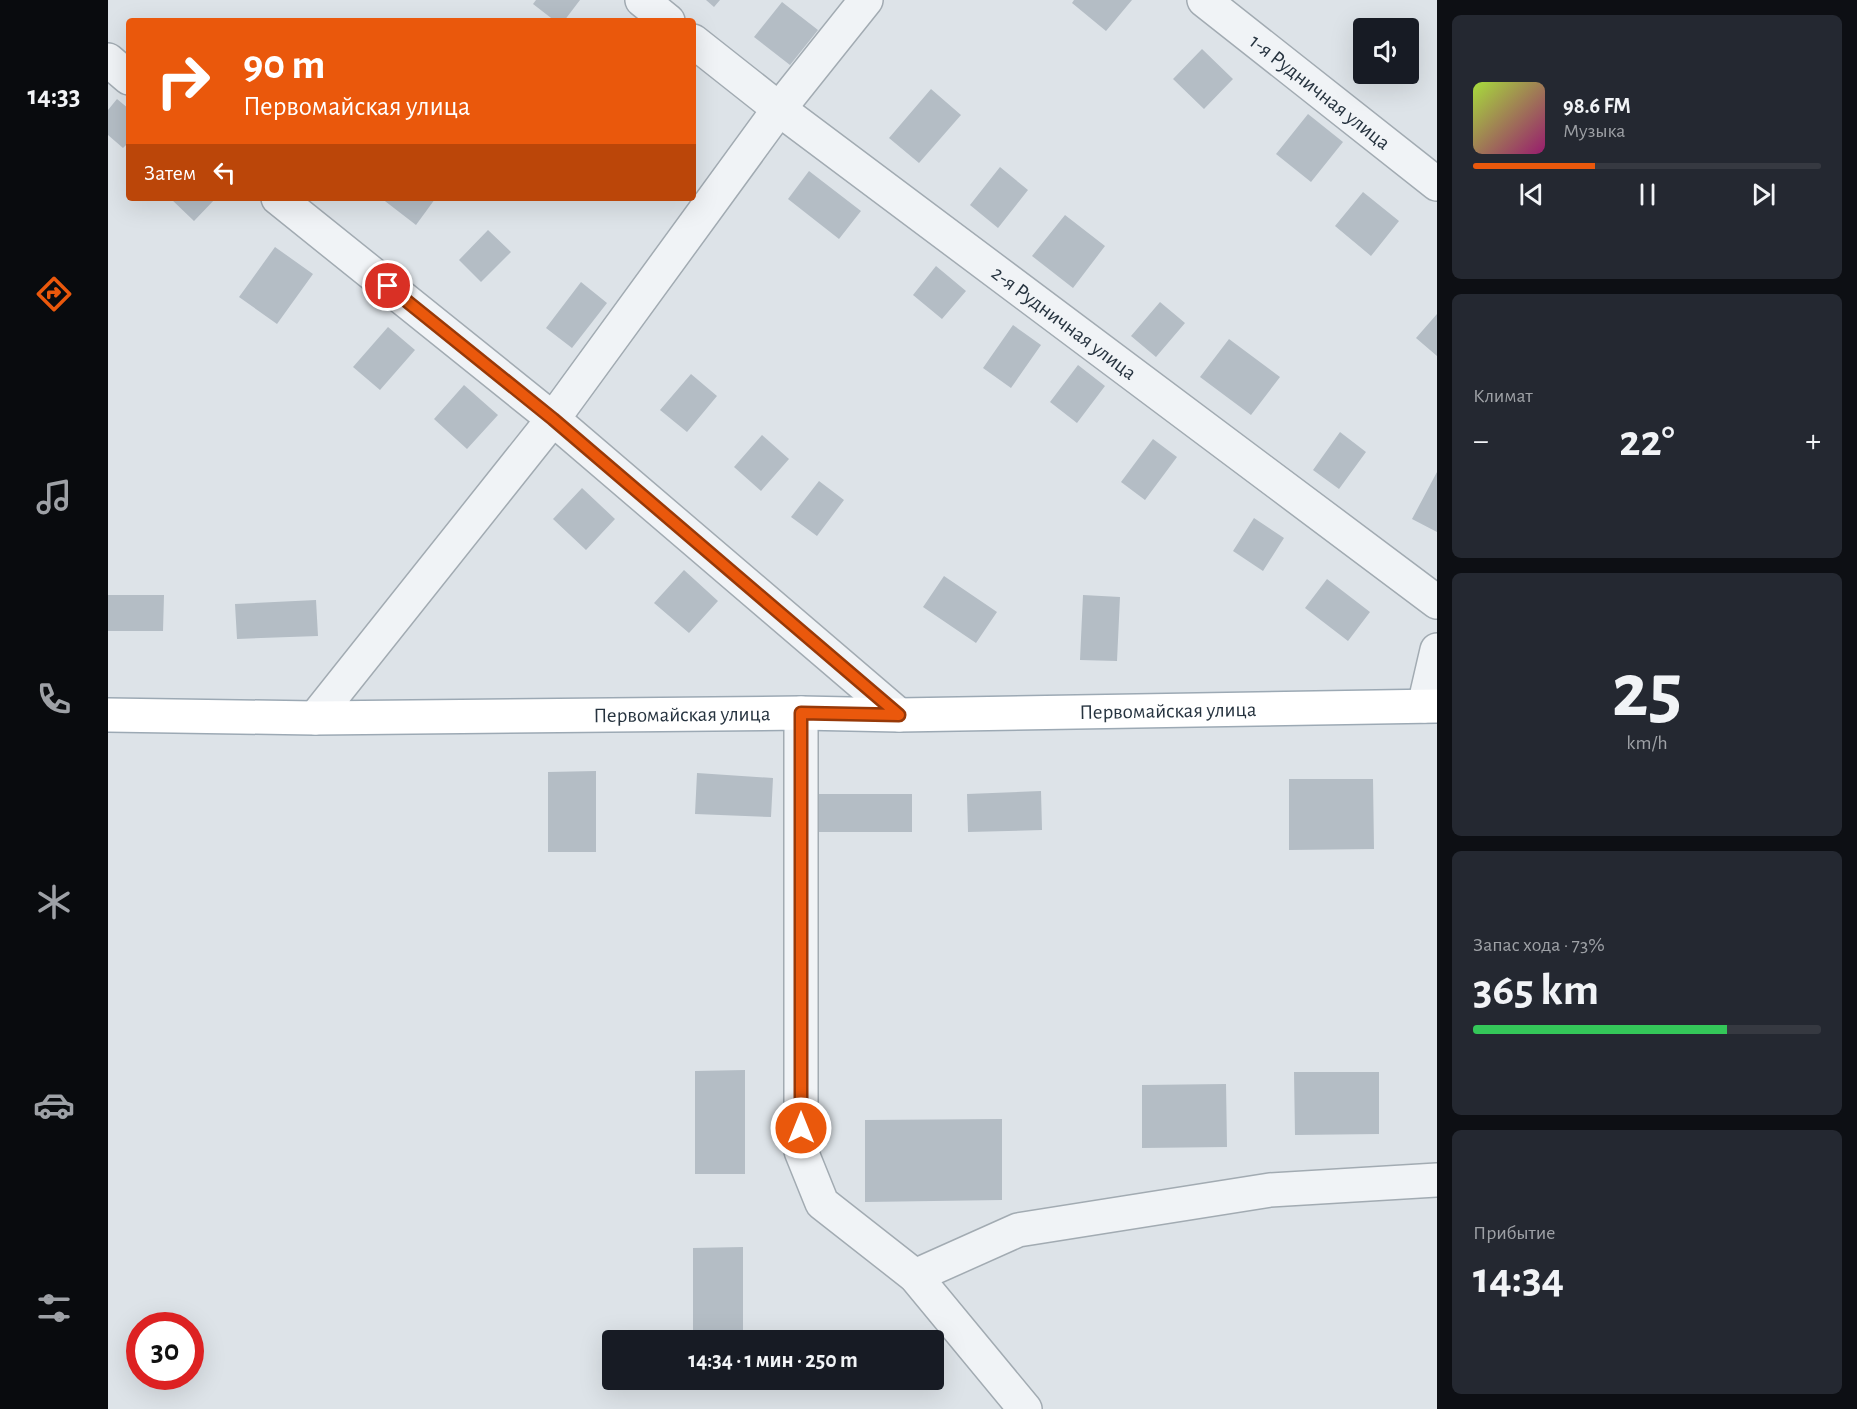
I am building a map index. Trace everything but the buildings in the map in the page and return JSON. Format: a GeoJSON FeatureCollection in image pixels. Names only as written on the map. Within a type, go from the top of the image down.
{"type":"FeatureCollection","features":[{"type":"Feature","properties":{"kind":"main road","name":"Первомайская улица"},"geometry":{"type":"LineString","coordinates":[[108,715],[315,718],[801,713],[899,715],[1431,706]]}},
{"type":"Feature","properties":{"kind":"street"},"geometry":{"type":"LineString","coordinates":[[642,0],[664,18]]}},
{"type":"Feature","properties":{"kind":"street"},"geometry":{"type":"LineString","coordinates":[[315,718],[553,419],[779,109],[866,0]]}},
{"type":"Feature","properties":{"kind":"street","name":"1-я Рудничная улица"},"geometry":{"type":"LineString","coordinates":[[1204,0],[1437,184]]}},
{"type":"Feature","properties":{"kind":"street","name":"2-я Рудничная улица"},"geometry":{"type":"LineString","coordinates":[[696,43],[779,109],[1437,602]]}},
{"type":"Feature","properties":{"kind":"street"},"geometry":{"type":"LineString","coordinates":[[108,60],[126,75]]}},
{"type":"Feature","properties":{"kind":"street"},"geometry":{"type":"LineString","coordinates":[[282,201],[553,419],[899,715]]}},
{"type":"Feature","properties":{"kind":"street"},"geometry":{"type":"LineString","coordinates":[[1431,706],[1437,650]]}},
{"type":"Feature","properties":{"kind":"street"},"geometry":{"type":"LineString","coordinates":[[801,713],[801,1151],[822,1203],[915,1276],[1024,1409]]}},
{"type":"Feature","properties":{"kind":"street"},"geometry":{"type":"LineString","coordinates":[[915,1276],[1018,1230],[1270,1190],[1437,1180]]}},
{"type":"Feature","properties":{"kind":"route"},"geometry":{"type":"LineString","coordinates":[[388,286],[553,419],[899,715],[801,713],[801,1128]]}}]}
